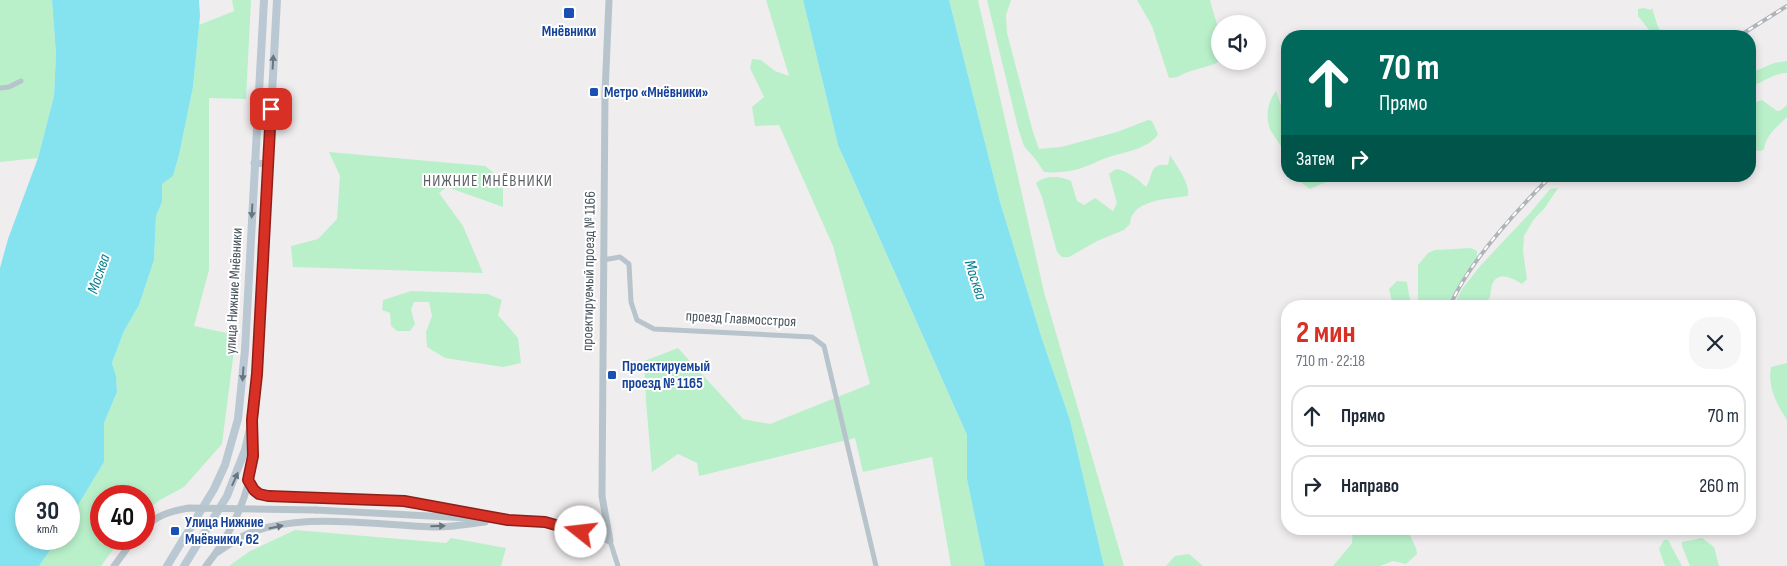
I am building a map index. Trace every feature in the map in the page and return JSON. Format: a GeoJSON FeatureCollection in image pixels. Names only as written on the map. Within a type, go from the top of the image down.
{"type":"FeatureCollection","features":[{"type":"Feature","properties":{"kind":"main road","name":"улица Нижние Мнёвники"},"geometry":{"type":"LineString","coordinates":[[167,566],[214,489],[234,440],[238,419],[245,350],[264,0]]}},
{"type":"Feature","properties":{"kind":"main road","name":"улица Нижние Мнёвники"},"geometry":{"type":"LineString","coordinates":[[184,566],[227,496],[245,450],[252,420],[257,374],[276,0]]}},
{"type":"Feature","properties":{"kind":"street","name":"проектируемый проезд № 1166"},"geometry":{"type":"LineString","coordinates":[[609,0],[605,92],[602,496],[610,541]]}},
{"type":"Feature","properties":{"kind":"street"},"geometry":{"type":"LineString","coordinates":[[0,88],[9,87],[21,81]]}},
{"type":"Feature","properties":{"kind":"street"},"geometry":{"type":"LineString","coordinates":[[254,163],[268,164]]}},
{"type":"Feature","properties":{"kind":"street","name":"проезд Главмосстроя"},"geometry":{"type":"LineString","coordinates":[[603,260],[620,256],[629,264],[631,302],[637,320],[654,329],[812,337],[824,346],[876,566]]}},
{"type":"Feature","properties":{"kind":"street"},"geometry":{"type":"LineString","coordinates":[[206,566],[216,553],[235,520],[246,494],[253,456],[252,420]]}},
{"type":"Feature","properties":{"kind":"street"},"geometry":{"type":"LineString","coordinates":[[248,480],[254,490],[259,494],[268,496],[404,501],[508,520]]}},
{"type":"Feature","properties":{"kind":"street"},"geometry":{"type":"LineString","coordinates":[[155,518],[170,511],[189,508],[316,510],[545,522],[610,541],[618,566]]}},
{"type":"Feature","properties":{"kind":"street"},"geometry":{"type":"LineString","coordinates":[[216,553],[240,538],[264,529],[297,522],[437,527],[508,520]]}},
{"type":"Feature","properties":{"kind":"street"},"geometry":{"type":"LineString","coordinates":[[114,566],[126,550]]}},
{"type":"Feature","properties":{"kind":"green space"},"geometry":{"type":"Polygon","coordinates":[[[0,0],[52,0],[56,54],[54,96],[38,158],[0,162],[0,0]]]}},
{"type":"Feature","properties":{"kind":"green space"},"geometry":{"type":"Polygon","coordinates":[[[232,0],[251,0],[246,99],[209,98],[209,270],[194,326],[236,335],[222,444],[184,487],[155,504],[155,485],[90,485],[104,462],[104,423],[117,392],[116,376],[112,363],[124,331],[139,305],[154,260],[156,216],[162,202],[162,184],[173,176],[179,155],[193,87],[199,25],[234,11],[232,0]]]}},
{"type":"Feature","properties":{"kind":"green space"},"geometry":{"type":"Polygon","coordinates":[[[766,0],[803,0],[838,145],[967,435],[967,479],[985,566],[951,566],[932,457],[863,472],[855,438],[699,476],[697,463],[678,454],[652,472],[644,361],[678,348],[743,419],[770,424],[870,384],[833,246],[779,125],[755,126],[752,107],[764,97],[750,68],[752,59],[761,60],[775,71],[789,76],[766,0]]]}},
{"type":"Feature","properties":{"kind":"green space"},"geometry":{"type":"Polygon","coordinates":[[[949,0],[978,0],[1044,292],[1124,566],[1104,566],[1070,420],[1042,339],[1000,202],[949,0]]]}},
{"type":"Feature","properties":{"kind":"green space"},"geometry":{"type":"Polygon","coordinates":[[[987,0],[1011,0],[1006,15],[1007,33],[1039,149],[1061,147],[1117,132],[1148,120],[1152,121],[1158,134],[1154,139],[1142,147],[1079,169],[1063,172],[1044,172],[1024,146],[1018,128],[987,0]]]}},
{"type":"Feature","properties":{"kind":"green space"},"geometry":{"type":"Polygon","coordinates":[[[1137,0],[1210,0],[1214,15],[1211,15],[1211,65],[1169,78],[1152,26],[1137,0]]]}},
{"type":"Feature","properties":{"kind":"green space"},"geometry":{"type":"Polygon","coordinates":[[[1652,8],[1660,30],[1649,30],[1638,16],[1638,9],[1651,10],[1652,8]]]}},
{"type":"Feature","properties":{"kind":"green space"},"geometry":{"type":"Polygon","coordinates":[[[1787,61],[1787,73],[1782,73],[1756,84],[1756,71],[1774,63],[1787,61]]]}},
{"type":"Feature","properties":{"kind":"green space"},"geometry":{"type":"Polygon","coordinates":[[[1276,91],[1281,105],[1281,146],[1268,124],[1268,109],[1276,91]]]}},
{"type":"Feature","properties":{"kind":"green space"},"geometry":{"type":"Polygon","coordinates":[[[1762,100],[1777,111],[1787,105],[1787,117],[1770,135],[1764,149],[1761,151],[1756,150],[1756,102],[1762,100]]]}},
{"type":"Feature","properties":{"kind":"green space"},"geometry":{"type":"Polygon","coordinates":[[[329,152],[485,166],[503,180],[503,207],[447,187],[439,193],[463,226],[483,273],[293,267],[291,246],[318,239],[337,219],[340,176],[329,152]]]}},
{"type":"Feature","properties":{"kind":"green space"},"geometry":{"type":"Polygon","coordinates":[[[1170,155],[1185,180],[1188,196],[1144,205],[1132,216],[1130,224],[1124,230],[1097,241],[1069,257],[1062,257],[1057,252],[1042,197],[1036,183],[1049,178],[1067,179],[1071,181],[1077,201],[1084,205],[1095,198],[1113,211],[1117,203],[1109,174],[1116,169],[1121,170],[1133,176],[1146,187],[1154,168],[1168,165],[1170,155]]]}},
{"type":"Feature","properties":{"kind":"green space"},"geometry":{"type":"Polygon","coordinates":[[[1301,182],[1326,182],[1310,189],[1301,182]]]}},
{"type":"Feature","properties":{"kind":"green space"},"geometry":{"type":"Polygon","coordinates":[[[1558,188],[1544,209],[1534,219],[1524,236],[1523,251],[1527,279],[1522,284],[1510,278],[1501,277],[1494,280],[1488,300],[1456,300],[1462,289],[1481,265],[1550,189],[1558,188]]]}},
{"type":"Feature","properties":{"kind":"green space"},"geometry":{"type":"Polygon","coordinates":[[[1471,248],[1477,251],[1477,258],[1464,276],[1451,300],[1419,300],[1418,265],[1428,253],[1435,250],[1471,248]]]}},
{"type":"Feature","properties":{"kind":"green space"},"geometry":{"type":"Polygon","coordinates":[[[1397,281],[1407,282],[1410,300],[1392,300],[1389,289],[1397,281]]]}},
{"type":"Feature","properties":{"kind":"green space"},"geometry":{"type":"Polygon","coordinates":[[[411,291],[488,294],[502,300],[498,315],[518,338],[521,363],[503,367],[445,358],[427,347],[426,332],[432,316],[429,302],[414,302],[411,310],[415,324],[410,331],[397,331],[391,326],[390,313],[382,310],[383,300],[411,291]]]}},
{"type":"Feature","properties":{"kind":"green space"},"geometry":{"type":"Polygon","coordinates":[[[1787,363],[1787,420],[1774,395],[1770,374],[1771,367],[1787,363]]]}},
{"type":"Feature","properties":{"kind":"green space"},"geometry":{"type":"Polygon","coordinates":[[[90,485],[90,550],[113,550],[101,566],[39,566],[50,550],[80,550],[80,502],[90,485]]]}},
{"type":"Feature","properties":{"kind":"green space"},"geometry":{"type":"Polygon","coordinates":[[[295,530],[446,543],[451,538],[506,548],[501,566],[229,566],[250,551],[295,530]]]}},
{"type":"Feature","properties":{"kind":"green space"},"geometry":{"type":"Polygon","coordinates":[[[1353,535],[1410,535],[1417,554],[1406,564],[1393,561],[1380,566],[1333,566],[1352,543],[1353,535]]]}},
{"type":"Feature","properties":{"kind":"green space"},"geometry":{"type":"Polygon","coordinates":[[[1702,538],[1714,547],[1719,566],[1690,566],[1682,542],[1702,538]]]}},
{"type":"Feature","properties":{"kind":"green space"},"geometry":{"type":"Polygon","coordinates":[[[1664,540],[1668,540],[1682,566],[1665,566],[1659,549],[1664,540]]]}},
{"type":"Feature","properties":{"kind":"green space"},"geometry":{"type":"Polygon","coordinates":[[[1189,554],[1203,566],[1166,566],[1175,556],[1189,554]]]}},
{"type":"Feature","properties":{"kind":"water","name":"Москва"},"geometry":{"type":"Polygon","coordinates":[[[52,0],[199,0],[200,16],[193,87],[173,176],[162,184],[162,202],[156,216],[154,260],[139,305],[124,331],[112,363],[116,376],[117,392],[104,423],[104,462],[80,502],[80,485],[15,485],[15,550],[50,550],[39,566],[0,566],[0,268],[8,239],[38,158],[54,96],[56,54],[52,0]]]}},
{"type":"Feature","properties":{"kind":"water","name":"Москва"},"geometry":{"type":"Polygon","coordinates":[[[803,0],[949,0],[1000,202],[1042,339],[1070,420],[1104,566],[985,566],[967,479],[967,435],[838,145],[803,0]]]}},
{"type":"Feature","properties":{"kind":"railway"},"geometry":{"type":"LineString","coordinates":[[1749,30],[1787,6]]}},
{"type":"Feature","properties":{"kind":"railway"},"geometry":{"type":"LineString","coordinates":[[1453,300],[1481,254],[1509,220],[1545,182]]}},
{"type":"Feature","properties":{"kind":"place","name":"Мнёвники"},"geometry":{"type":"Point","coordinates":[569,13]}},
{"type":"Feature","properties":{"kind":"place","name":"Метро «Мнёвники»"},"geometry":{"type":"Point","coordinates":[594,92]}},
{"type":"Feature","properties":{"kind":"place","name":"Проектируемый проезд № 1165"},"geometry":{"type":"Point","coordinates":[612,375]}},
{"type":"Feature","properties":{"kind":"place","name":"Улица Нижние Мнёвники, 62"},"geometry":{"type":"Point","coordinates":[175,531]}},
{"type":"Feature","properties":{"kind":"district","name":"НИЖНИЕ МНЁВНИКИ"},"geometry":{"type":"Point","coordinates":[488,181]}},
{"type":"Feature","properties":{"kind":"route"},"geometry":{"type":"LineString","coordinates":[[271,109],[257,374],[252,420],[253,456],[248,480],[250,486],[259,494],[268,496],[404,501],[508,520],[545,522],[581,532]]}}]}
